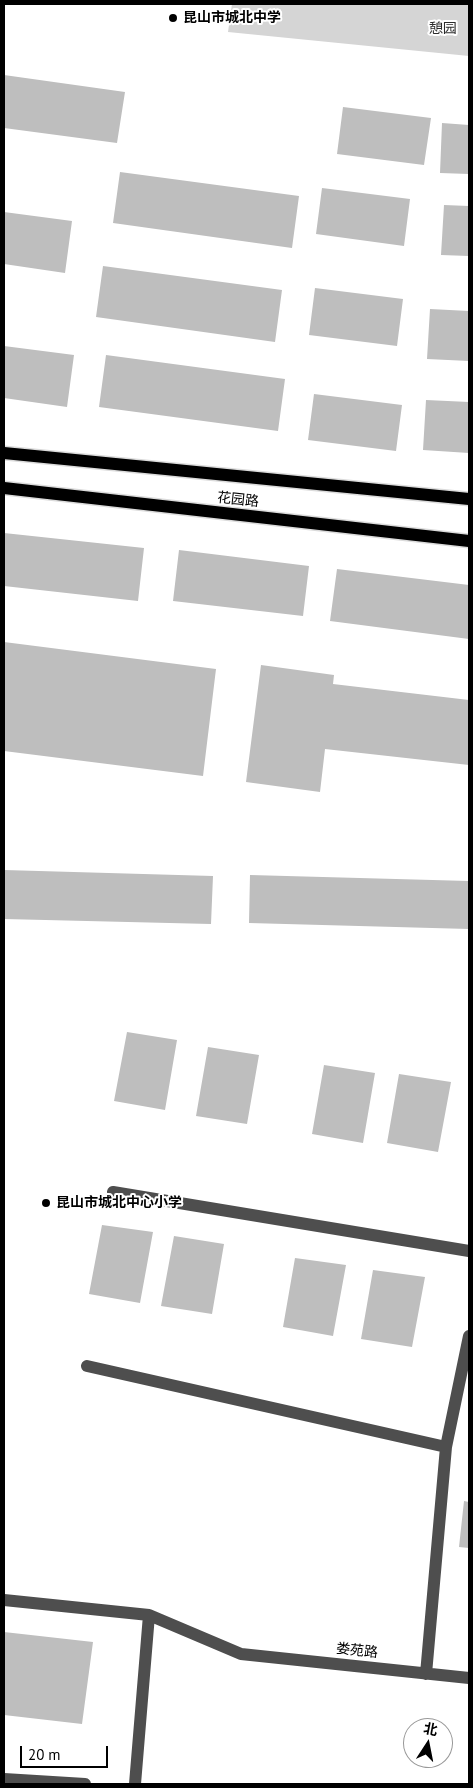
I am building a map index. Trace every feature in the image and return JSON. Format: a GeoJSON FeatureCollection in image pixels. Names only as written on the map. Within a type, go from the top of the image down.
{"type":"FeatureCollection","features":[{"type":"Feature","properties":{"kind":"main road","name":"花园路"},"geometry":{"type":"LineString","coordinates":[[4,452],[469,499]]}},
{"type":"Feature","properties":{"kind":"main road","name":"花园路"},"geometry":{"type":"LineString","coordinates":[[4,488],[469,541]]}},
{"type":"Feature","properties":{"kind":"street"},"geometry":{"type":"LineString","coordinates":[[114,1192],[469,1252]]}},
{"type":"Feature","properties":{"kind":"street"},"geometry":{"type":"LineString","coordinates":[[426,1674],[446,1447],[469,1336]]}},
{"type":"Feature","properties":{"kind":"street"},"geometry":{"type":"LineString","coordinates":[[87,1366],[446,1447]]}},
{"type":"Feature","properties":{"kind":"street","name":"娄苑路"},"geometry":{"type":"LineString","coordinates":[[4,1600],[148,1615],[241,1654],[469,1678]]}},
{"type":"Feature","properties":{"kind":"street"},"geometry":{"type":"LineString","coordinates":[[135,1784],[148,1615]]}},
{"type":"Feature","properties":{"kind":"street"},"geometry":{"type":"LineString","coordinates":[[4,1779],[85,1784]]}},
{"type":"Feature","properties":{"kind":"green space","name":"憩园"},"geometry":{"type":"Polygon","coordinates":[[[232,4],[469,4],[469,56],[228,32],[232,4]]]}},
{"type":"Feature","properties":{"kind":"building"},"geometry":{"type":"Polygon","coordinates":[[[4,75],[125,92],[117,143],[4,128],[4,75]]]}},
{"type":"Feature","properties":{"kind":"building"},"geometry":{"type":"Polygon","coordinates":[[[343,107],[431,118],[424,165],[337,154],[343,107]]]}},
{"type":"Feature","properties":{"kind":"building"},"geometry":{"type":"Polygon","coordinates":[[[442,123],[469,125],[469,174],[440,173],[442,123]]]}},
{"type":"Feature","properties":{"kind":"building"},"geometry":{"type":"Polygon","coordinates":[[[120,172],[299,196],[292,248],[113,223],[120,172]]]}},
{"type":"Feature","properties":{"kind":"building"},"geometry":{"type":"Polygon","coordinates":[[[322,188],[410,199],[404,246],[316,234],[322,188]]]}},
{"type":"Feature","properties":{"kind":"building"},"geometry":{"type":"Polygon","coordinates":[[[444,205],[469,206],[469,256],[441,255],[444,205]]]}},
{"type":"Feature","properties":{"kind":"building"},"geometry":{"type":"Polygon","coordinates":[[[4,212],[72,221],[65,273],[4,264],[4,212]]]}},
{"type":"Feature","properties":{"kind":"building"},"geometry":{"type":"Polygon","coordinates":[[[103,266],[282,290],[275,342],[96,317],[103,266]]]}},
{"type":"Feature","properties":{"kind":"building"},"geometry":{"type":"Polygon","coordinates":[[[315,288],[403,299],[397,346],[309,335],[315,288]]]}},
{"type":"Feature","properties":{"kind":"building"},"geometry":{"type":"Polygon","coordinates":[[[430,309],[469,311],[469,361],[427,359],[430,309]]]}},
{"type":"Feature","properties":{"kind":"building"},"geometry":{"type":"Polygon","coordinates":[[[4,346],[74,355],[67,407],[4,398],[4,346]]]}},
{"type":"Feature","properties":{"kind":"building"},"geometry":{"type":"Polygon","coordinates":[[[106,355],[285,379],[278,431],[99,407],[106,355]]]}},
{"type":"Feature","properties":{"kind":"building"},"geometry":{"type":"Polygon","coordinates":[[[314,394],[402,405],[396,451],[308,440],[314,394]]]}},
{"type":"Feature","properties":{"kind":"building"},"geometry":{"type":"Polygon","coordinates":[[[426,400],[469,402],[469,453],[423,450],[426,400]]]}},
{"type":"Feature","properties":{"kind":"building"},"geometry":{"type":"Polygon","coordinates":[[[4,533],[144,548],[138,601],[4,586],[4,533]]]}},
{"type":"Feature","properties":{"kind":"building"},"geometry":{"type":"Polygon","coordinates":[[[179,550],[309,566],[303,616],[173,601],[179,550]]]}},
{"type":"Feature","properties":{"kind":"building"},"geometry":{"type":"Polygon","coordinates":[[[337,569],[469,585],[469,639],[330,621],[337,569]]]}},
{"type":"Feature","properties":{"kind":"building"},"geometry":{"type":"Polygon","coordinates":[[[4,642],[216,669],[203,776],[4,751],[4,642]]]}},
{"type":"Feature","properties":{"kind":"building"},"geometry":{"type":"Polygon","coordinates":[[[261,665],[334,675],[333,684],[469,700],[469,765],[325,749],[320,792],[246,782],[261,665]]]}},
{"type":"Feature","properties":{"kind":"building"},"geometry":{"type":"Polygon","coordinates":[[[4,870],[213,876],[211,924],[4,919],[4,870]]]}},
{"type":"Feature","properties":{"kind":"building"},"geometry":{"type":"Polygon","coordinates":[[[250,875],[469,881],[469,929],[249,923],[250,875]]]}},
{"type":"Feature","properties":{"kind":"building"},"geometry":{"type":"Polygon","coordinates":[[[127,1032],[177,1040],[165,1110],[114,1101],[127,1032]]]}},
{"type":"Feature","properties":{"kind":"building"},"geometry":{"type":"Polygon","coordinates":[[[208,1047],[259,1055],[247,1124],[196,1116],[208,1047]]]}},
{"type":"Feature","properties":{"kind":"building"},"geometry":{"type":"Polygon","coordinates":[[[324,1065],[375,1073],[363,1143],[312,1134],[324,1065]]]}},
{"type":"Feature","properties":{"kind":"building"},"geometry":{"type":"Polygon","coordinates":[[[399,1074],[451,1082],[438,1152],[387,1143],[399,1074]]]}},
{"type":"Feature","properties":{"kind":"building"},"geometry":{"type":"Polygon","coordinates":[[[102,1225],[153,1232],[140,1303],[89,1294],[102,1225]]]}},
{"type":"Feature","properties":{"kind":"building"},"geometry":{"type":"Polygon","coordinates":[[[174,1236],[224,1244],[212,1314],[161,1306],[174,1236]]]}},
{"type":"Feature","properties":{"kind":"building"},"geometry":{"type":"Polygon","coordinates":[[[295,1258],[346,1265],[333,1336],[283,1327],[295,1258]]]}},
{"type":"Feature","properties":{"kind":"building"},"geometry":{"type":"Polygon","coordinates":[[[373,1270],[425,1277],[412,1347],[361,1339],[373,1270]]]}},
{"type":"Feature","properties":{"kind":"building"},"geometry":{"type":"Polygon","coordinates":[[[464,1501],[469,1502],[469,1548],[459,1547],[464,1501]]]}},
{"type":"Feature","properties":{"kind":"building"},"geometry":{"type":"Polygon","coordinates":[[[4,1632],[93,1642],[82,1724],[4,1715],[4,1632]]]}},
{"type":"Feature","properties":{"kind":"place","name":"昆山市城北中学"},"geometry":{"type":"Point","coordinates":[173,18]}},
{"type":"Feature","properties":{"kind":"place","name":"昆山市城北中心小学"},"geometry":{"type":"Point","coordinates":[46,1203]}}]}
